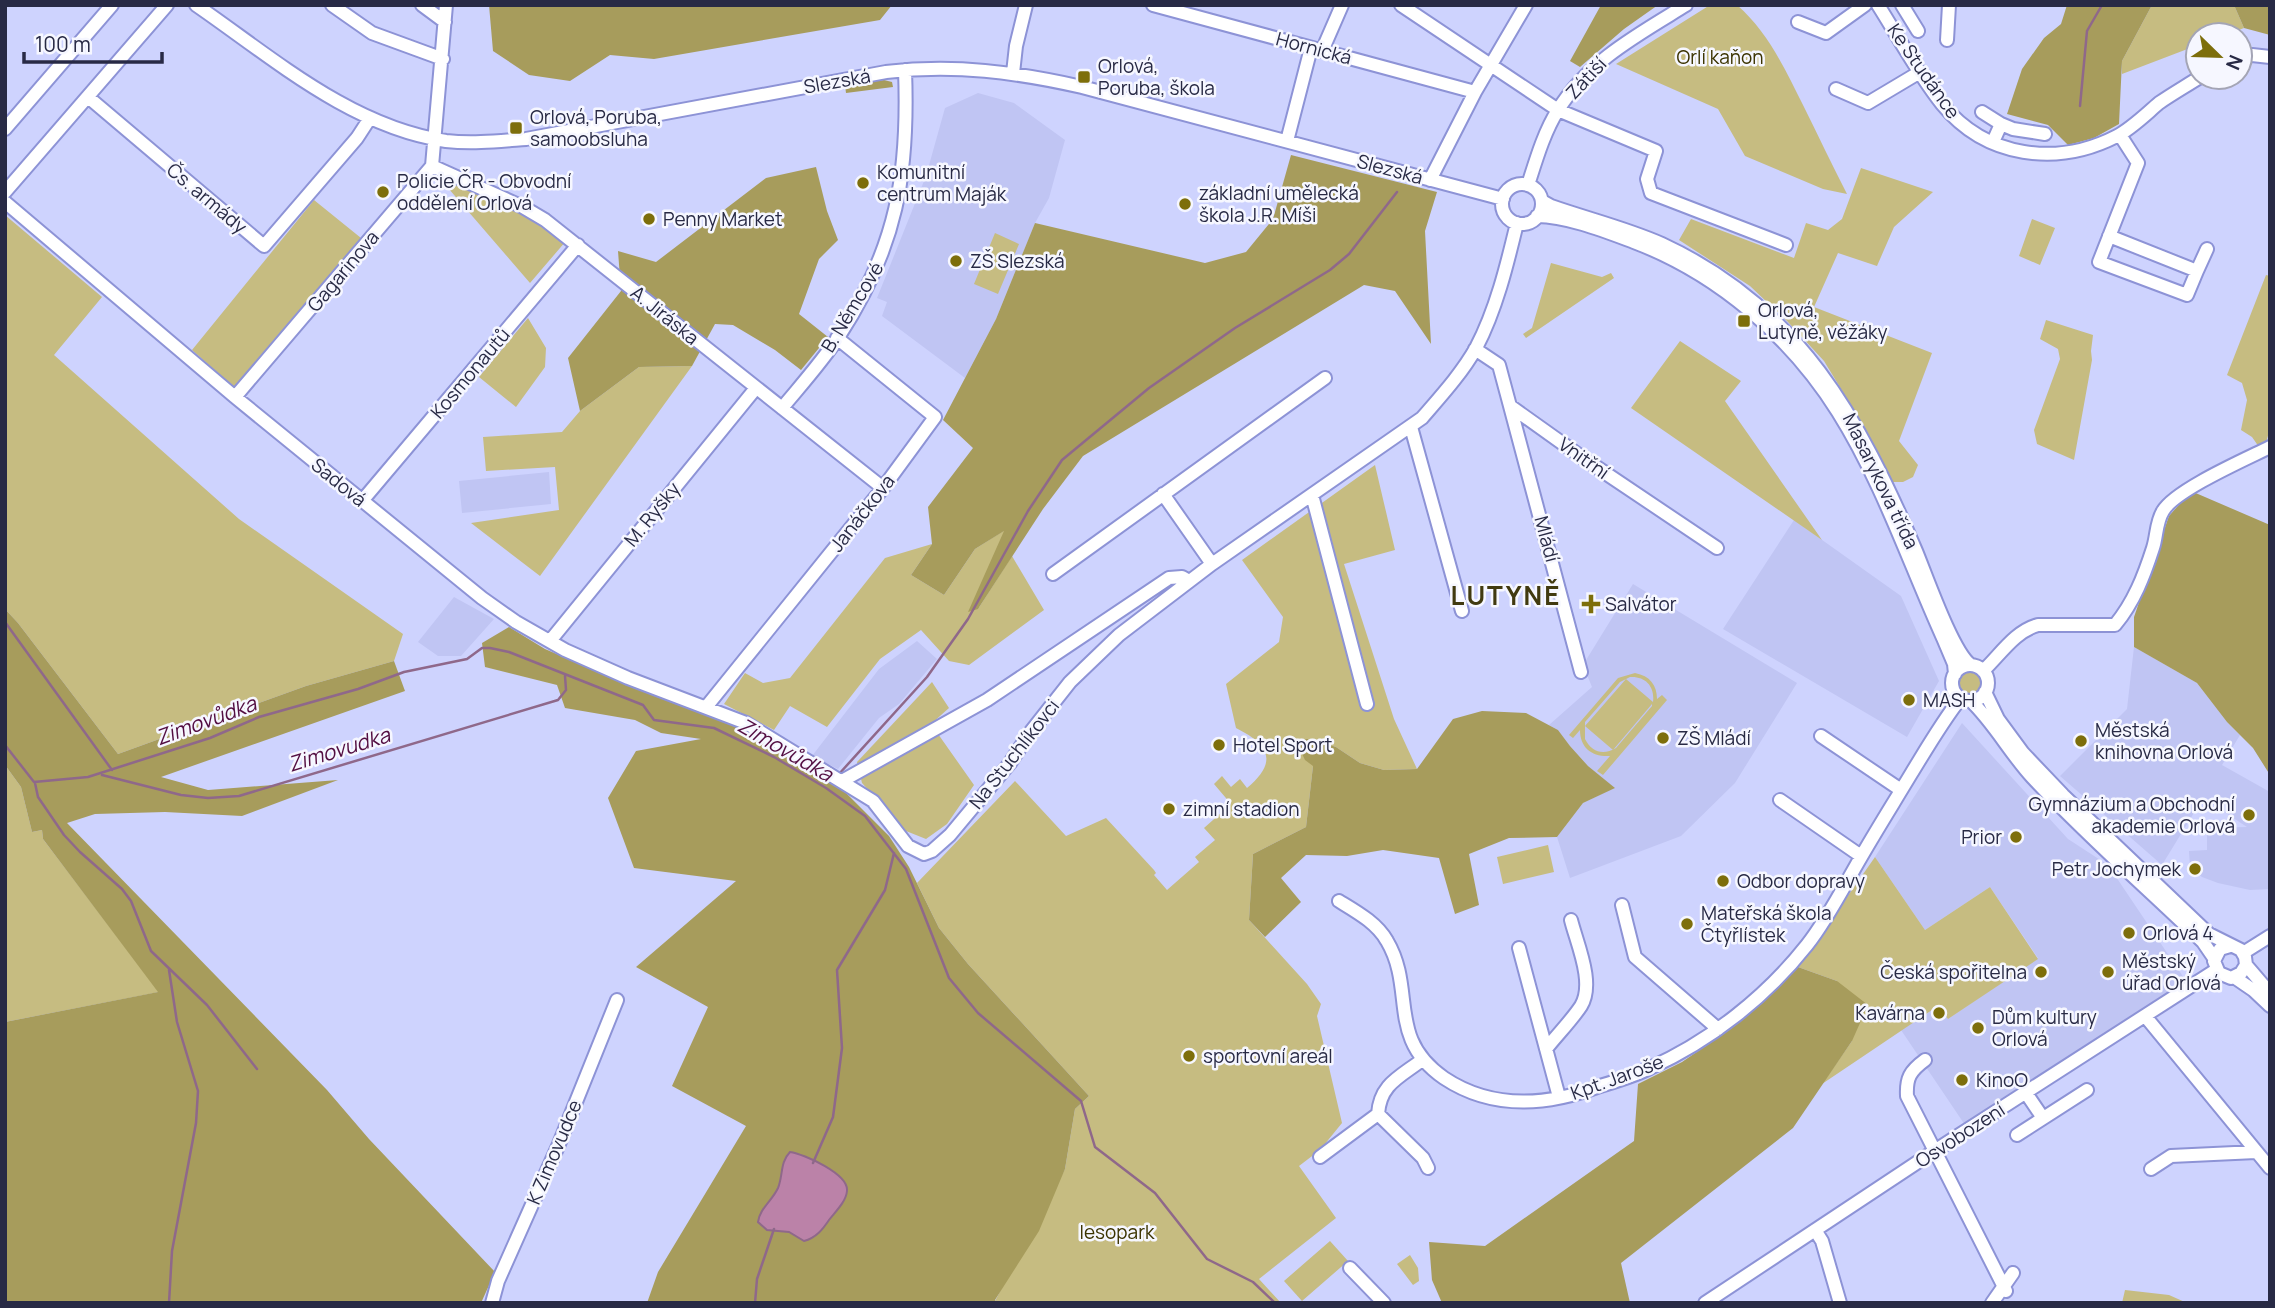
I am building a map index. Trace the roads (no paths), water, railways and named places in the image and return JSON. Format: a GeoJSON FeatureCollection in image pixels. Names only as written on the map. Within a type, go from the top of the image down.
{"type":"FeatureCollection","features":[{"type":"Feature","properties":{"kind":"street"},"geometry":{"type":"LineString","coordinates":[[5,129],[112,5]]}},
{"type":"Feature","properties":{"kind":"street"},"geometry":{"type":"LineString","coordinates":[[5,192],[167,5]]}},
{"type":"Feature","properties":{"kind":"street","name":"Slezská"},"geometry":{"type":"LineString","coordinates":[[196,5],[323,93],[370,118],[433,138],[471,142],[526,139],[829,81],[905,69],[952,67],[1013,73],[1102,92],[1503,199]]}},
{"type":"Feature","properties":{"kind":"street"},"geometry":{"type":"LineString","coordinates":[[332,5],[372,33],[443,59]]}},
{"type":"Feature","properties":{"kind":"street"},"geometry":{"type":"LineString","coordinates":[[422,5],[445,22]]}},
{"type":"Feature","properties":{"kind":"street"},"geometry":{"type":"LineString","coordinates":[[432,166],[446,5]]}},
{"type":"Feature","properties":{"kind":"street"},"geometry":{"type":"LineString","coordinates":[[1013,73],[1016,46],[1026,5]]}},
{"type":"Feature","properties":{"kind":"street","name":"Hornická"},"geometry":{"type":"LineString","coordinates":[[1153,5],[1475,92]]}},
{"type":"Feature","properties":{"kind":"street"},"geometry":{"type":"LineString","coordinates":[[1287,141],[1317,49],[1342,5]]}},
{"type":"Feature","properties":{"kind":"street"},"geometry":{"type":"LineString","coordinates":[[1401,5],[1558,110],[1656,151],[1647,179],[1651,193],[1786,245]]}},
{"type":"Feature","properties":{"kind":"street"},"geometry":{"type":"LineString","coordinates":[[1430,180],[1475,92],[1525,5]]}},
{"type":"Feature","properties":{"kind":"street","name":"Zátiší"},"geometry":{"type":"LineString","coordinates":[[1528,185],[1558,110],[1580,82],[1609,53],[1686,5]]}},
{"type":"Feature","properties":{"kind":"street"},"geometry":{"type":"LineString","coordinates":[[1798,22],[1826,33],[1865,5]]}},
{"type":"Feature","properties":{"kind":"street","name":"Ke Studánce"},"geometry":{"type":"LineString","coordinates":[[1878,5],[1942,104],[1963,126],[2017,152],[2054,155],[2092,148],[2120,135],[2184,88]]}},
{"type":"Feature","properties":{"kind":"street"},"geometry":{"type":"LineString","coordinates":[[1902,5],[1918,31]]}},
{"type":"Feature","properties":{"kind":"street"},"geometry":{"type":"LineString","coordinates":[[1947,40],[1948,5]]}},
{"type":"Feature","properties":{"kind":"street","name":"B. Němcové"},"geometry":{"type":"LineString","coordinates":[[782,408],[837,338],[860,302],[882,257],[898,201],[903,171],[906,126],[905,69]]}},
{"type":"Feature","properties":{"kind":"street"},"geometry":{"type":"LineString","coordinates":[[1836,89],[1868,103],[1920,72]]}},
{"type":"Feature","properties":{"kind":"street","name":"Čs. armády"},"geometry":{"type":"LineString","coordinates":[[88,97],[264,246],[357,138],[370,118]]}},
{"type":"Feature","properties":{"kind":"street"},"geometry":{"type":"LineString","coordinates":[[1982,112],[2013,129],[2045,134]]}},
{"type":"Feature","properties":{"kind":"street"},"geometry":{"type":"LineString","coordinates":[[1993,142],[2001,124]]}},
{"type":"Feature","properties":{"kind":"street"},"geometry":{"type":"LineString","coordinates":[[2120,135],[2138,163],[2099,262],[2187,296],[2207,249]]}},
{"type":"Feature","properties":{"kind":"street","name":"A. Jiráska"},"geometry":{"type":"LineString","coordinates":[[432,166],[523,207],[578,245],[883,488]]}},
{"type":"Feature","properties":{"kind":"street","name":"Gagarinova"},"geometry":{"type":"LineString","coordinates":[[235,397],[432,166]]}},
{"type":"Feature","properties":{"kind":"street"},"geometry":{"type":"LineString","coordinates":[[1528,185],[1538,191],[1542,201],[1537,216],[1528,223],[1517,223],[1507,216],[1503,199],[1510,188],[1528,185]]}},
{"type":"Feature","properties":{"kind":"street","name":"Masarykova třída"},"geometry":{"type":"LineString","coordinates":[[1542,201],[1648,238],[1698,263],[1755,302],[1801,347],[1833,389],[1864,439],[1892,494],[1951,634],[1963,658],[1977,668]]}},
{"type":"Feature","properties":{"kind":"street","name":"Sadová"},"geometry":{"type":"LineString","coordinates":[[5,202],[235,397],[466,586],[516,622],[628,678],[708,706]]}},
{"type":"Feature","properties":{"kind":"street","name":"Masarykova třída"},"geometry":{"type":"LineString","coordinates":[[1537,216],[1556,218],[1616,236],[1674,261],[1705,278],[1755,314],[1794,353],[1828,396],[1860,453],[1943,638],[1954,664],[1955,674]]}},
{"type":"Feature","properties":{"kind":"street","name":"Na Stuchlíkovci"},"geometry":{"type":"LineString","coordinates":[[708,706],[746,723],[873,801],[908,846],[924,854],[932,851],[950,835],[1010,763],[1070,682],[1119,635],[1212,564],[1411,427],[1441,397],[1475,349],[1501,285],[1517,223]]}},
{"type":"Feature","properties":{"kind":"street"},"geometry":{"type":"LineString","coordinates":[[2109,236],[2197,271]]}},
{"type":"Feature","properties":{"kind":"street","name":"Kosmonautů"},"geometry":{"type":"LineString","coordinates":[[362,501],[578,245]]}},
{"type":"Feature","properties":{"kind":"street","name":"Janáčkova"},"geometry":{"type":"LineString","coordinates":[[708,706],[883,488],[935,417],[837,338]]}},
{"type":"Feature","properties":{"kind":"street"},"geometry":{"type":"LineString","coordinates":[[1475,349],[1499,365],[1510,406]]}},
{"type":"Feature","properties":{"kind":"street"},"geometry":{"type":"LineString","coordinates":[[1053,574],[1325,378]]}},
{"type":"Feature","properties":{"kind":"street","name":"M. Ryšky"},"geometry":{"type":"LineString","coordinates":[[550,641],[755,388]]}},
{"type":"Feature","properties":{"kind":"street","name":"Vnitřní"},"geometry":{"type":"LineString","coordinates":[[1510,406],[1717,548]]}},
{"type":"Feature","properties":{"kind":"street","name":"Mládí"},"geometry":{"type":"LineString","coordinates":[[1510,406],[1581,672]]}},
{"type":"Feature","properties":{"kind":"street"},"geometry":{"type":"LineString","coordinates":[[1411,427],[1462,611]]}},
{"type":"Feature","properties":{"kind":"street"},"geometry":{"type":"LineString","coordinates":[[2270,447],[2168,503],[2161,513],[2154,545],[2130,607],[2115,625],[2030,627],[1977,668],[1963,667],[1955,674],[1952,687],[1955,694],[1982,712],[2032,777],[2070,817],[2203,942],[2222,976],[2234,978],[2253,990],[2270,1006]]}},
{"type":"Feature","properties":{"kind":"street"},"geometry":{"type":"LineString","coordinates":[[1163,494],[1212,564]]}},
{"type":"Feature","properties":{"kind":"street"},"geometry":{"type":"LineString","coordinates":[[1312,495],[1367,704]]}},
{"type":"Feature","properties":{"kind":"street","name":"Na Stuchlíkovci"},"geometry":{"type":"LineString","coordinates":[[842,781],[987,700],[1169,578],[1189,581]]}},
{"type":"Feature","properties":{"kind":"street"},"geometry":{"type":"LineString","coordinates":[[1966,700],[1979,698],[1985,692],[1987,682],[1977,668]]}},
{"type":"Feature","properties":{"kind":"street"},"geometry":{"type":"LineString","coordinates":[[1985,692],[1998,719],[2024,753],[2063,795],[2209,934],[2237,948],[2270,993]]}},
{"type":"Feature","properties":{"kind":"street","name":"Kpt. Jaroše"},"geometry":{"type":"LineString","coordinates":[[1339,901],[1377,928],[1387,941],[1395,959],[1408,1033],[1422,1060],[1444,1077],[1472,1094],[1513,1103],[1587,1091],[1650,1069],[1700,1041],[1773,982],[1805,947],[1942,723],[1966,700]]}},
{"type":"Feature","properties":{"kind":"street"},"geometry":{"type":"LineString","coordinates":[[1821,736],[1901,790]]}},
{"type":"Feature","properties":{"kind":"street"},"geometry":{"type":"LineString","coordinates":[[1780,800],[1861,856]]}},
{"type":"Feature","properties":{"kind":"street"},"geometry":{"type":"LineString","coordinates":[[1622,905],[1635,957],[1718,1029]]}},
{"type":"Feature","properties":{"kind":"street"},"geometry":{"type":"LineString","coordinates":[[1546,1049],[1582,1005],[1586,993],[1585,975],[1571,920]]}},
{"type":"Feature","properties":{"kind":"street"},"geometry":{"type":"LineString","coordinates":[[2234,978],[2241,973],[2245,959],[2270,936]]}},
{"type":"Feature","properties":{"kind":"street"},"geometry":{"type":"LineString","coordinates":[[2215,964],[2220,949],[2230,946]]}},
{"type":"Feature","properties":{"kind":"street"},"geometry":{"type":"LineString","coordinates":[[1519,948],[1559,1097]]}},
{"type":"Feature","properties":{"kind":"street","name":"Osvobození"},"geometry":{"type":"LineString","coordinates":[[1705,1303],[2145,1016],[2215,964]]}},
{"type":"Feature","properties":{"kind":"street","name":"K Zimovudce"},"geometry":{"type":"LineString","coordinates":[[492,1303],[498,1281],[559,1144],[617,1000]]}},
{"type":"Feature","properties":{"kind":"street"},"geometry":{"type":"LineString","coordinates":[[2145,1016],[2270,1168]]}},
{"type":"Feature","properties":{"kind":"street"},"geometry":{"type":"LineString","coordinates":[[1422,1060],[1386,1088],[1379,1099],[1378,1114],[1423,1158],[1428,1168]]}},
{"type":"Feature","properties":{"kind":"street"},"geometry":{"type":"LineString","coordinates":[[1925,1060],[1912,1070],[1906,1082],[1907,1096],[2005,1289]]}},
{"type":"Feature","properties":{"kind":"street"},"geometry":{"type":"LineString","coordinates":[[2017,1135],[2087,1090]]}},
{"type":"Feature","properties":{"kind":"street"},"geometry":{"type":"LineString","coordinates":[[2026,1093],[2043,1118]]}},
{"type":"Feature","properties":{"kind":"street"},"geometry":{"type":"LineString","coordinates":[[1320,1157],[1378,1114]]}},
{"type":"Feature","properties":{"kind":"street"},"geometry":{"type":"LineString","coordinates":[[2151,1169],[2171,1156],[2256,1152]]}},
{"type":"Feature","properties":{"kind":"street"},"geometry":{"type":"LineString","coordinates":[[1815,1230],[1822,1241],[1840,1303]]}},
{"type":"Feature","properties":{"kind":"street"},"geometry":{"type":"LineString","coordinates":[[1350,1268],[1384,1303]]}},
{"type":"Feature","properties":{"kind":"street"},"geometry":{"type":"LineString","coordinates":[[1992,1303],[2005,1289],[2013,1273]]}},
{"type":"Feature","properties":{"kind":"waterway"},"geometry":{"type":"LineString","coordinates":[[2080,106],[2087,31],[2102,5]]}},
{"type":"Feature","properties":{"kind":"waterway"},"geometry":{"type":"LineString","coordinates":[[839,774],[927,677],[968,619],[1028,511],[1062,460],[1149,388],[1235,328],[1330,270],[1349,254],[1397,192]]}},
{"type":"Feature","properties":{"kind":"waterway"},"geometry":{"type":"LineString","coordinates":[[5,622],[112,770]]}},
{"type":"Feature","properties":{"kind":"waterway","name":"Zimovůdka"},"geometry":{"type":"LineString","coordinates":[[5,745],[34,782],[88,777],[210,738],[259,717],[358,689],[404,672],[467,659],[482,648],[509,652],[643,705],[654,720],[714,728],[774,757],[826,788],[865,816],[906,869],[949,978],[978,1013],[1081,1101],[1095,1147],[1155,1193],[1207,1259],[1253,1282],[1275,1303]]}},
{"type":"Feature","properties":{"kind":"waterway","name":"Zimovudka"},"geometry":{"type":"LineString","coordinates":[[102,775],[181,795],[208,798],[239,796],[558,700],[566,690],[565,676]]}},
{"type":"Feature","properties":{"kind":"waterway"},"geometry":{"type":"LineString","coordinates":[[35,783],[38,797],[64,835],[122,889],[131,901],[151,951],[207,1005],[257,1069]]}},
{"type":"Feature","properties":{"kind":"waterway"},"geometry":{"type":"LineString","coordinates":[[813,1163],[833,1117],[842,1048],[837,970],[885,890],[894,853]]}},
{"type":"Feature","properties":{"kind":"waterway"},"geometry":{"type":"LineString","coordinates":[[169,970],[177,1022],[198,1091],[196,1123],[172,1251],[169,1303]]}},
{"type":"Feature","properties":{"kind":"waterway"},"geometry":{"type":"LineString","coordinates":[[755,1303],[757,1279],[774,1229]]}},
{"type":"Feature","properties":{"kind":"place","name":"Orlová, Poruba, škola"},"geometry":{"type":"Point","coordinates":[1084,77]}},
{"type":"Feature","properties":{"kind":"place","name":"Orlová, Poruba, samoobsluha"},"geometry":{"type":"Point","coordinates":[516,128]}},
{"type":"Feature","properties":{"kind":"place","name":"Komunitní centrum Maják"},"geometry":{"type":"Point","coordinates":[863,183]}},
{"type":"Feature","properties":{"kind":"place","name":"Policie ČR - Obvodní oddělení Orlová"},"geometry":{"type":"Point","coordinates":[383,192]}},
{"type":"Feature","properties":{"kind":"place","name":"základní umělecká škola J.R. Míši"},"geometry":{"type":"Point","coordinates":[1185,204]}},
{"type":"Feature","properties":{"kind":"place","name":"Penny Market"},"geometry":{"type":"Point","coordinates":[649,219]}},
{"type":"Feature","properties":{"kind":"place","name":"ZŠ Slezská"},"geometry":{"type":"Point","coordinates":[956,261]}},
{"type":"Feature","properties":{"kind":"place","name":"Orlová, Lutyně, věžáky"},"geometry":{"type":"Point","coordinates":[1744,321]}},
{"type":"Feature","properties":{"kind":"place","name":"Salvátor"},"geometry":{"type":"Point","coordinates":[1591,604]}},
{"type":"Feature","properties":{"kind":"place","name":"MASH"},"geometry":{"type":"Point","coordinates":[1909,700]}},
{"type":"Feature","properties":{"kind":"place","name":"ZŠ Mládí"},"geometry":{"type":"Point","coordinates":[1663,738]}},
{"type":"Feature","properties":{"kind":"place","name":"Městská knihovna Orlová"},"geometry":{"type":"Point","coordinates":[2081,741]}},
{"type":"Feature","properties":{"kind":"place","name":"Hotel Sport"},"geometry":{"type":"Point","coordinates":[1219,745]}},
{"type":"Feature","properties":{"kind":"place","name":"zimní stadion"},"geometry":{"type":"Point","coordinates":[1169,809]}},
{"type":"Feature","properties":{"kind":"place","name":"Gymnázium a Obchodní akademie Orlová"},"geometry":{"type":"Point","coordinates":[2249,815]}},
{"type":"Feature","properties":{"kind":"place","name":"Prior"},"geometry":{"type":"Point","coordinates":[2016,837]}},
{"type":"Feature","properties":{"kind":"place","name":"Petr Jochymek"},"geometry":{"type":"Point","coordinates":[2195,869]}},
{"type":"Feature","properties":{"kind":"place","name":"Odbor dopravy"},"geometry":{"type":"Point","coordinates":[1723,881]}},
{"type":"Feature","properties":{"kind":"place","name":"Mateřská škola Čtyřlístek"},"geometry":{"type":"Point","coordinates":[1687,924]}},
{"type":"Feature","properties":{"kind":"place","name":"Orlová 4"},"geometry":{"type":"Point","coordinates":[2129,933]}},
{"type":"Feature","properties":{"kind":"place","name":"Česká spořitelna"},"geometry":{"type":"Point","coordinates":[2041,972]}},
{"type":"Feature","properties":{"kind":"place","name":"Městský úřad Orlová"},"geometry":{"type":"Point","coordinates":[2108,972]}},
{"type":"Feature","properties":{"kind":"place","name":"Kavárna"},"geometry":{"type":"Point","coordinates":[1939,1013]}},
{"type":"Feature","properties":{"kind":"place","name":"Dům kultury Orlová"},"geometry":{"type":"Point","coordinates":[1978,1028]}},
{"type":"Feature","properties":{"kind":"place","name":"sportovní areál"},"geometry":{"type":"Point","coordinates":[1189,1056]}},
{"type":"Feature","properties":{"kind":"place","name":"KinoO"},"geometry":{"type":"Point","coordinates":[1962,1080]}},
{"type":"Feature","properties":{"kind":"district","name":"LUTYNĚ"},"geometry":{"type":"Point","coordinates":[1506,596]}},
{"type":"Feature","properties":{"kind":"park label","name":"Orlí kaňon"},"geometry":{"type":"Point","coordinates":[1720,57]}},
{"type":"Feature","properties":{"kind":"park label","name":"lesopark"},"geometry":{"type":"Point","coordinates":[1117,1232]}}]}
